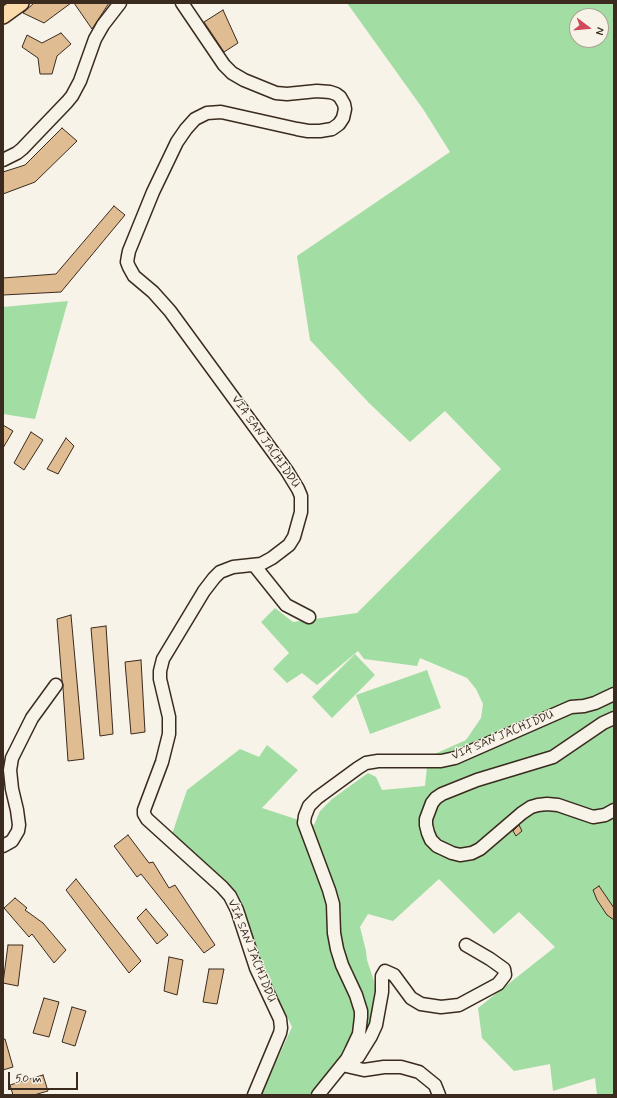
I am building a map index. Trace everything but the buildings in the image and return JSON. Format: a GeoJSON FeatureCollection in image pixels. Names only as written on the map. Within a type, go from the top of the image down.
{"type":"FeatureCollection","features":[{"type":"Feature","properties":{"kind":"main road"},"geometry":{"type":"LineString","coordinates":[[3,16],[21,3]]}},
{"type":"Feature","properties":{"kind":"street"},"geometry":{"type":"LineString","coordinates":[[5,154],[17,153],[72,96],[80,81],[95,39],[103,25],[120,3]]}},
{"type":"Feature","properties":{"kind":"street","name":"VIA SAN JACHIDDU"},"geometry":{"type":"LineString","coordinates":[[182,3],[224,65],[232,73],[244,80],[276,93],[287,94],[316,91],[330,92],[340,97],[343,101],[345,109],[343,118],[339,124],[332,129],[320,131],[297,130],[221,112],[207,113],[195,120],[181,135],[171,154],[153,192],[129,251],[127,262],[134,276],[153,292],[170,311],[278,458],[300,492],[302,500],[301,512],[296,531],[287,548],[261,564],[232,567],[220,572],[200,598],[164,659],[160,671],[160,679],[169,717],[169,734],[162,762],[144,810],[144,814],[147,819],[222,886],[230,896],[237,910],[256,968],[280,1019],[280,1033],[254,1095]]}},
{"type":"Feature","properties":{"kind":"street"},"geometry":{"type":"LineString","coordinates":[[254,565],[286,605],[309,617]]}},
{"type":"Feature","properties":{"kind":"street"},"geometry":{"type":"LineString","coordinates":[[3,846],[12,841],[18,831],[19,825],[10,770],[12,758],[32,718],[56,685]]}},
{"type":"Feature","properties":{"kind":"street","name":"VIA SAN JACHIDDU"},"geometry":{"type":"LineString","coordinates":[[318,1095],[343,1065],[351,1052],[361,1026],[361,1010],[339,957],[334,933],[331,896],[304,823],[308,806],[366,763],[378,761],[441,761],[454,758],[571,707],[595,703],[614,694]]}},
{"type":"Feature","properties":{"kind":"street"},"geometry":{"type":"LineString","coordinates":[[614,718],[603,723],[553,757],[477,780],[442,794],[432,803],[426,819],[426,825],[431,840],[437,846],[460,855],[472,853],[480,849],[531,807],[547,804],[558,805],[593,817],[606,815],[614,810]]}},
{"type":"Feature","properties":{"kind":"street"},"geometry":{"type":"LineString","coordinates":[[343,1065],[358,1057],[376,1025],[380,1010],[382,976],[385,971],[394,975],[411,998],[421,1004],[441,1007],[459,1005],[498,984],[505,975],[504,969],[490,958],[466,945]]}},
{"type":"Feature","properties":{"kind":"street"},"geometry":{"type":"LineString","coordinates":[[343,1065],[364,1070],[384,1067],[401,1067],[419,1072],[435,1085],[439,1095]]}},
{"type":"Feature","properties":{"kind":"green space"},"geometry":{"type":"Polygon","coordinates":[[[347,3],[614,3],[614,1095],[597,1095],[595,1078],[553,1091],[550,1064],[514,1071],[482,1038],[478,1008],[555,947],[519,912],[494,934],[439,879],[393,921],[368,914],[360,927],[377,998],[370,1028],[353,1057],[318,1095],[261,1095],[292,1027],[267,976],[237,897],[172,834],[187,790],[240,749],[259,757],[267,745],[298,770],[262,808],[314,825],[320,811],[332,799],[368,773],[376,777],[382,790],[425,786],[428,757],[466,740],[481,718],[483,704],[476,689],[467,678],[420,658],[417,666],[364,659],[358,651],[317,685],[302,673],[287,683],[273,669],[289,653],[261,622],[275,608],[293,622],[357,613],[501,469],[445,411],[410,442],[369,403],[310,340],[297,256],[450,152],[423,109],[347,3]]]}},
{"type":"Feature","properties":{"kind":"green space"},"geometry":{"type":"Polygon","coordinates":[[[68,301],[35,419],[3,414],[3,307],[68,301]]]}},
{"type":"Feature","properties":{"kind":"green space"},"geometry":{"type":"Polygon","coordinates":[[[355,654],[375,675],[332,718],[312,697],[355,654]]]}},
{"type":"Feature","properties":{"kind":"green space"},"geometry":{"type":"Polygon","coordinates":[[[427,670],[441,708],[370,734],[356,695],[427,670]]]}}]}
